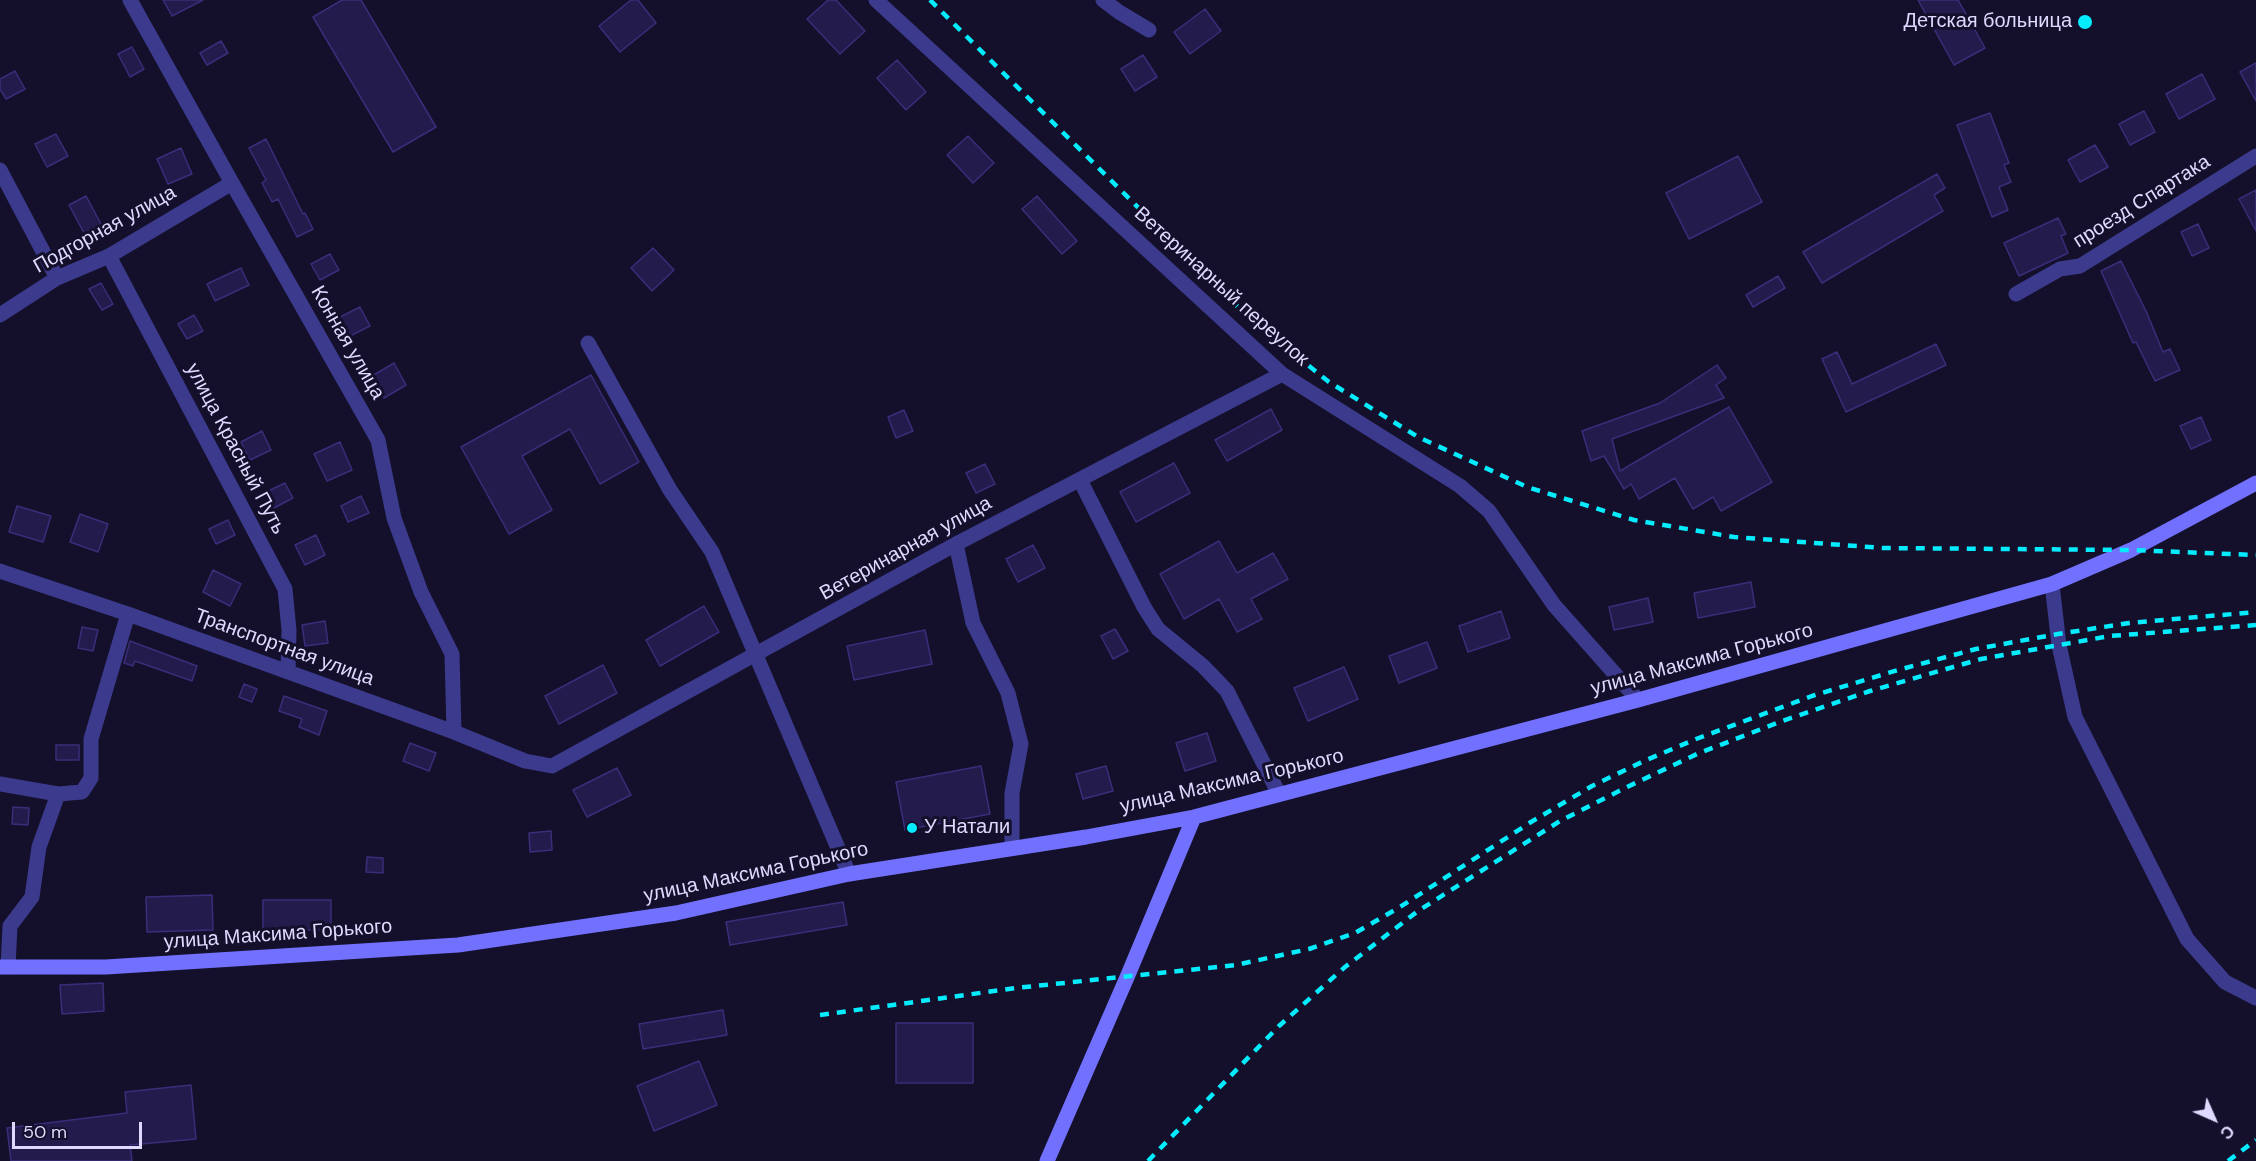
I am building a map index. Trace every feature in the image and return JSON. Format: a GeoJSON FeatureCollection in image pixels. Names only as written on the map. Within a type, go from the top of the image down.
{"type":"FeatureCollection","features":[{"type":"Feature","properties":{"kind":"street","name":"Конная улица"},"geometry":{"type":"LineString","coordinates":[[130,0],[231,183],[378,440],[394,518],[421,592],[452,654],[454,732]]}},
{"type":"Feature","properties":{"kind":"street","name":"Ветеринарный переулок"},"geometry":{"type":"LineString","coordinates":[[876,0],[1282,374],[1460,486],[1489,511],[1554,605],[1638,700]]}},
{"type":"Feature","properties":{"kind":"street"},"geometry":{"type":"LineString","coordinates":[[1103,0],[1149,30]]}},
{"type":"Feature","properties":{"kind":"street","name":"проезд Спартака"},"geometry":{"type":"LineString","coordinates":[[2016,294],[2060,269],[2080,266],[2256,156]]}},
{"type":"Feature","properties":{"kind":"street"},"geometry":{"type":"LineString","coordinates":[[0,170],[57,278]]}},
{"type":"Feature","properties":{"kind":"street","name":"Подгорная улица"},"geometry":{"type":"LineString","coordinates":[[0,315],[57,278],[110,256],[231,183]]}},
{"type":"Feature","properties":{"kind":"street","name":"улица Красный Путь"},"geometry":{"type":"LineString","coordinates":[[110,256],[285,589],[290,630],[288,672]]}},
{"type":"Feature","properties":{"kind":"street"},"geometry":{"type":"LineString","coordinates":[[588,343],[670,490],[712,552],[849,874]]}},
{"type":"Feature","properties":{"kind":"street","name":"Ветеринарная улица"},"geometry":{"type":"LineString","coordinates":[[552,766],[956,544],[1282,374]]}},
{"type":"Feature","properties":{"kind":"street"},"geometry":{"type":"LineString","coordinates":[[1080,480],[1144,607],[1158,629],[1203,666],[1227,691],[1279,794]]}},
{"type":"Feature","properties":{"kind":"street","name":"улица Максима Горького"},"geometry":{"type":"LineString","coordinates":[[4,967],[106,967],[458,945],[676,913],[849,874],[1194,817],[1638,700],[2052,584],[2131,550],[2256,483]]}},
{"type":"Feature","properties":{"kind":"street"},"geometry":{"type":"LineString","coordinates":[[956,544],[973,623],[1008,693],[1021,744],[1012,793],[1012,847]]}},
{"type":"Feature","properties":{"kind":"street","name":"Транспортная улица"},"geometry":{"type":"LineString","coordinates":[[0,571],[128,614],[454,732],[525,761],[552,766]]}},
{"type":"Feature","properties":{"kind":"street"},"geometry":{"type":"LineString","coordinates":[[2052,584],[2059,645],[2075,717],[2080,728],[2187,939],[2225,982],[2256,998]]}},
{"type":"Feature","properties":{"kind":"street"},"geometry":{"type":"LineString","coordinates":[[0,784],[58,794],[82,792],[91,778],[92,739],[128,614]]}},
{"type":"Feature","properties":{"kind":"street"},"geometry":{"type":"LineString","coordinates":[[4,967],[10,926],[32,897],[39,847],[58,794]]}},
{"type":"Feature","properties":{"kind":"street"},"geometry":{"type":"LineString","coordinates":[[1047,1161],[1194,817]]}},
{"type":"Feature","properties":{"kind":"building"},"geometry":{"type":"Polygon","coordinates":[[[163,0],[203,0],[172,16],[163,0]]]}},
{"type":"Feature","properties":{"kind":"building"},"geometry":{"type":"Polygon","coordinates":[[[342,0],[361,0],[436,127],[393,152],[313,17],[342,0]]]}},
{"type":"Feature","properties":{"kind":"building"},"geometry":{"type":"Polygon","coordinates":[[[631,0],[638,0],[656,23],[620,52],[599,26],[631,0]]]}},
{"type":"Feature","properties":{"kind":"building"},"geometry":{"type":"Polygon","coordinates":[[[828,0],[836,0],[865,31],[840,54],[807,19],[828,0]]]}},
{"type":"Feature","properties":{"kind":"building"},"geometry":{"type":"Polygon","coordinates":[[[1918,0],[1958,0],[1985,48],[1954,65],[1918,0]]]}},
{"type":"Feature","properties":{"kind":"building"},"geometry":{"type":"Polygon","coordinates":[[[1205,9],[1221,31],[1190,54],[1174,32],[1205,9]]]}},
{"type":"Feature","properties":{"kind":"building"},"geometry":{"type":"Polygon","coordinates":[[[221,41],[228,53],[207,65],[200,53],[221,41]]]}},
{"type":"Feature","properties":{"kind":"building"},"geometry":{"type":"Polygon","coordinates":[[[132,47],[144,69],[130,77],[118,54],[132,47]]]}},
{"type":"Feature","properties":{"kind":"building"},"geometry":{"type":"Polygon","coordinates":[[[1143,55],[1157,77],[1135,91],[1121,69],[1143,55]]]}},
{"type":"Feature","properties":{"kind":"building"},"geometry":{"type":"Polygon","coordinates":[[[897,60],[926,92],[906,110],[877,78],[897,60]]]}},
{"type":"Feature","properties":{"kind":"building"},"geometry":{"type":"Polygon","coordinates":[[[2256,63],[2256,101],[2240,72],[2256,63]]]}},
{"type":"Feature","properties":{"kind":"building"},"geometry":{"type":"Polygon","coordinates":[[[15,71],[25,89],[6,99],[0,89],[0,79],[15,71]]]}},
{"type":"Feature","properties":{"kind":"building"},"geometry":{"type":"Polygon","coordinates":[[[2202,74],[2215,99],[2179,119],[2166,94],[2202,74]]]}},
{"type":"Feature","properties":{"kind":"building"},"geometry":{"type":"Polygon","coordinates":[[[2144,111],[2155,132],[2130,145],[2119,124],[2144,111]]]}},
{"type":"Feature","properties":{"kind":"building"},"geometry":{"type":"Polygon","coordinates":[[[1990,113],[2009,163],[2004,165],[2011,182],[1999,187],[2008,210],[1992,217],[1957,125],[1990,113]]]}},
{"type":"Feature","properties":{"kind":"building"},"geometry":{"type":"Polygon","coordinates":[[[56,134],[68,156],[47,167],[35,144],[56,134]]]}},
{"type":"Feature","properties":{"kind":"building"},"geometry":{"type":"Polygon","coordinates":[[[968,136],[994,163],[973,183],[947,155],[968,136]]]}},
{"type":"Feature","properties":{"kind":"building"},"geometry":{"type":"Polygon","coordinates":[[[266,139],[303,214],[305,213],[313,229],[297,237],[278,199],[272,202],[262,183],[266,180],[249,148],[266,139]]]}},
{"type":"Feature","properties":{"kind":"building"},"geometry":{"type":"Polygon","coordinates":[[[2095,145],[2108,167],[2080,182],[2068,160],[2095,145]]]}},
{"type":"Feature","properties":{"kind":"building"},"geometry":{"type":"Polygon","coordinates":[[[181,148],[192,174],[168,184],[157,159],[181,148]]]}},
{"type":"Feature","properties":{"kind":"building"},"geometry":{"type":"Polygon","coordinates":[[[1738,156],[1762,202],[1689,239],[1666,193],[1738,156]]]}},
{"type":"Feature","properties":{"kind":"building"},"geometry":{"type":"Polygon","coordinates":[[[1937,174],[1945,188],[1934,195],[1943,211],[1822,283],[1803,252],[1937,174]]]}},
{"type":"Feature","properties":{"kind":"building"},"geometry":{"type":"Polygon","coordinates":[[[2256,190],[2256,231],[2239,199],[2256,190]]]}},
{"type":"Feature","properties":{"kind":"building"},"geometry":{"type":"Polygon","coordinates":[[[86,196],[101,224],[84,233],[69,205],[86,196]]]}},
{"type":"Feature","properties":{"kind":"building"},"geometry":{"type":"Polygon","coordinates":[[[1037,196],[1077,241],[1062,254],[1022,209],[1037,196]]]}},
{"type":"Feature","properties":{"kind":"building"},"geometry":{"type":"Polygon","coordinates":[[[2058,218],[2066,234],[2061,236],[2068,253],[2019,276],[2004,243],[2058,218]]]}},
{"type":"Feature","properties":{"kind":"building"},"geometry":{"type":"Polygon","coordinates":[[[2198,224],[2209,248],[2192,256],[2181,232],[2198,224]]]}},
{"type":"Feature","properties":{"kind":"building"},"geometry":{"type":"Polygon","coordinates":[[[653,248],[674,270],[652,291],[631,268],[653,248]]]}},
{"type":"Feature","properties":{"kind":"building"},"geometry":{"type":"Polygon","coordinates":[[[330,254],[339,270],[320,280],[311,264],[330,254]]]}},
{"type":"Feature","properties":{"kind":"building"},"geometry":{"type":"Polygon","coordinates":[[[2121,261],[2163,352],[2170,349],[2180,370],[2155,381],[2136,342],[2133,343],[2101,271],[2121,261]]]}},
{"type":"Feature","properties":{"kind":"building"},"geometry":{"type":"Polygon","coordinates":[[[241,268],[249,285],[215,301],[207,284],[241,268]]]}},
{"type":"Feature","properties":{"kind":"building"},"geometry":{"type":"Polygon","coordinates":[[[1778,276],[1785,288],[1753,307],[1746,295],[1778,276]]]}},
{"type":"Feature","properties":{"kind":"building"},"geometry":{"type":"Polygon","coordinates":[[[101,283],[113,304],[102,310],[89,289],[101,283]]]}},
{"type":"Feature","properties":{"kind":"building"},"geometry":{"type":"Polygon","coordinates":[[[360,307],[370,326],[350,336],[340,317],[360,307]]]}},
{"type":"Feature","properties":{"kind":"building"},"geometry":{"type":"Polygon","coordinates":[[[194,315],[203,331],[187,339],[178,324],[194,315]]]}},
{"type":"Feature","properties":{"kind":"building"},"geometry":{"type":"Polygon","coordinates":[[[1936,344],[1946,365],[1846,412],[1822,359],[1837,352],[1852,384],[1936,344]]]}},
{"type":"Feature","properties":{"kind":"building"},"geometry":{"type":"Polygon","coordinates":[[[394,363],[406,385],[384,398],[372,376],[394,363]]]}},
{"type":"Feature","properties":{"kind":"building"},"geometry":{"type":"Polygon","coordinates":[[[1717,365],[1726,378],[1716,385],[1724,398],[1612,439],[1620,471],[1729,407],[1772,482],[1721,511],[1713,497],[1693,509],[1675,478],[1639,499],[1631,484],[1624,489],[1604,456],[1591,461],[1582,431],[1660,403],[1717,365]]]}},
{"type":"Feature","properties":{"kind":"building"},"geometry":{"type":"Polygon","coordinates":[[[591,375],[639,462],[600,484],[570,429],[522,456],[552,510],[509,534],[461,447],[591,375]]]}},
{"type":"Feature","properties":{"kind":"building"},"geometry":{"type":"Polygon","coordinates":[[[1271,409],[1282,430],[1227,461],[1215,440],[1271,409]]]}},
{"type":"Feature","properties":{"kind":"building"},"geometry":{"type":"Polygon","coordinates":[[[904,410],[913,431],[896,438],[888,417],[904,410]]]}},
{"type":"Feature","properties":{"kind":"building"},"geometry":{"type":"Polygon","coordinates":[[[2201,417],[2211,440],[2191,449],[2180,426],[2201,417]]]}},
{"type":"Feature","properties":{"kind":"building"},"geometry":{"type":"Polygon","coordinates":[[[262,431],[271,450],[250,460],[241,442],[262,431]]]}},
{"type":"Feature","properties":{"kind":"building"},"geometry":{"type":"Polygon","coordinates":[[[340,442],[352,470],[327,481],[314,454],[340,442]]]}},
{"type":"Feature","properties":{"kind":"building"},"geometry":{"type":"Polygon","coordinates":[[[1174,463],[1190,493],[1136,522],[1120,492],[1174,463]]]}},
{"type":"Feature","properties":{"kind":"building"},"geometry":{"type":"Polygon","coordinates":[[[985,464],[995,484],[976,493],[966,473],[985,464]]]}},
{"type":"Feature","properties":{"kind":"building"},"geometry":{"type":"Polygon","coordinates":[[[285,483],[293,498],[274,508],[266,492],[285,483]]]}},
{"type":"Feature","properties":{"kind":"building"},"geometry":{"type":"Polygon","coordinates":[[[361,496],[369,513],[348,522],[341,506],[361,496]]]}},
{"type":"Feature","properties":{"kind":"building"},"geometry":{"type":"Polygon","coordinates":[[[17,506],[51,516],[43,542],[9,532],[17,506]]]}},
{"type":"Feature","properties":{"kind":"building"},"geometry":{"type":"Polygon","coordinates":[[[80,514],[108,524],[98,552],[70,542],[80,514]]]}},
{"type":"Feature","properties":{"kind":"building"},"geometry":{"type":"Polygon","coordinates":[[[228,520],[235,535],[216,544],[209,529],[228,520]]]}},
{"type":"Feature","properties":{"kind":"building"},"geometry":{"type":"Polygon","coordinates":[[[316,535],[325,555],[305,565],[295,545],[316,535]]]}},
{"type":"Feature","properties":{"kind":"building"},"geometry":{"type":"Polygon","coordinates":[[[1219,541],[1237,573],[1273,553],[1288,579],[1251,599],[1262,619],[1237,632],[1219,599],[1184,619],[1160,574],[1219,541]]]}},
{"type":"Feature","properties":{"kind":"building"},"geometry":{"type":"Polygon","coordinates":[[[1033,545],[1045,568],[1018,582],[1006,559],[1033,545]]]}},
{"type":"Feature","properties":{"kind":"building"},"geometry":{"type":"Polygon","coordinates":[[[213,570],[241,584],[230,606],[203,592],[213,570]]]}},
{"type":"Feature","properties":{"kind":"building"},"geometry":{"type":"Polygon","coordinates":[[[1751,582],[1755,607],[1698,618],[1694,593],[1751,582]]]}},
{"type":"Feature","properties":{"kind":"building"},"geometry":{"type":"Polygon","coordinates":[[[1648,598],[1653,622],[1614,630],[1609,607],[1648,598]]]}},
{"type":"Feature","properties":{"kind":"building"},"geometry":{"type":"Polygon","coordinates":[[[704,606],[719,632],[660,666],[646,640],[704,606]]]}},
{"type":"Feature","properties":{"kind":"building"},"geometry":{"type":"Polygon","coordinates":[[[1501,611],[1510,638],[1468,652],[1459,626],[1501,611]]]}},
{"type":"Feature","properties":{"kind":"building"},"geometry":{"type":"Polygon","coordinates":[[[325,621],[328,643],[305,646],[302,625],[325,621]]]}},
{"type":"Feature","properties":{"kind":"building"},"geometry":{"type":"Polygon","coordinates":[[[82,627],[98,630],[93,651],[78,648],[82,627]]]}},
{"type":"Feature","properties":{"kind":"building"},"geometry":{"type":"Polygon","coordinates":[[[1115,629],[1128,651],[1113,659],[1101,636],[1115,629]]]}},
{"type":"Feature","properties":{"kind":"building"},"geometry":{"type":"Polygon","coordinates":[[[925,630],[932,664],[854,680],[847,646],[925,630]]]}},
{"type":"Feature","properties":{"kind":"building"},"geometry":{"type":"Polygon","coordinates":[[[130,641],[197,666],[192,681],[135,661],[133,666],[124,663],[130,641]]]}},
{"type":"Feature","properties":{"kind":"building"},"geometry":{"type":"Polygon","coordinates":[[[1427,642],[1437,668],[1399,683],[1389,656],[1427,642]]]}},
{"type":"Feature","properties":{"kind":"building"},"geometry":{"type":"Polygon","coordinates":[[[603,665],[617,693],[559,724],[545,696],[603,665]]]}},
{"type":"Feature","properties":{"kind":"building"},"geometry":{"type":"Polygon","coordinates":[[[1344,667],[1358,699],[1308,721],[1294,688],[1344,667]]]}},
{"type":"Feature","properties":{"kind":"building"},"geometry":{"type":"Polygon","coordinates":[[[244,684],[257,689],[252,702],[239,697],[244,684]]]}},
{"type":"Feature","properties":{"kind":"building"},"geometry":{"type":"Polygon","coordinates":[[[284,696],[327,711],[319,735],[299,727],[302,719],[279,711],[284,696]]]}},
{"type":"Feature","properties":{"kind":"building"},"geometry":{"type":"Polygon","coordinates":[[[1207,733],[1216,761],[1185,771],[1176,743],[1207,733]]]}},
{"type":"Feature","properties":{"kind":"building"},"geometry":{"type":"Polygon","coordinates":[[[410,743],[436,753],[429,771],[403,761],[410,743]]]}},
{"type":"Feature","properties":{"kind":"building"},"geometry":{"type":"Polygon","coordinates":[[[56,745],[79,745],[79,760],[56,760],[56,745]]]}},
{"type":"Feature","properties":{"kind":"building"},"geometry":{"type":"Polygon","coordinates":[[[981,766],[990,814],[905,830],[896,782],[981,766]]]}},
{"type":"Feature","properties":{"kind":"building"},"geometry":{"type":"Polygon","coordinates":[[[1106,766],[1113,791],[1083,799],[1076,774],[1106,766]]]}},
{"type":"Feature","properties":{"kind":"building"},"geometry":{"type":"Polygon","coordinates":[[[617,768],[631,795],[587,817],[573,790],[617,768]]]}},
{"type":"Feature","properties":{"kind":"building"},"geometry":{"type":"Polygon","coordinates":[[[13,807],[29,808],[28,825],[12,824],[13,807]]]}},
{"type":"Feature","properties":{"kind":"building"},"geometry":{"type":"Polygon","coordinates":[[[551,831],[552,850],[530,852],[529,833],[551,831]]]}},
{"type":"Feature","properties":{"kind":"building"},"geometry":{"type":"Polygon","coordinates":[[[367,857],[383,858],[383,873],[366,872],[367,857]]]}},
{"type":"Feature","properties":{"kind":"building"},"geometry":{"type":"Polygon","coordinates":[[[212,895],[213,930],[147,932],[146,897],[212,895]]]}},
{"type":"Feature","properties":{"kind":"building"},"geometry":{"type":"Polygon","coordinates":[[[263,900],[331,900],[331,930],[263,930],[263,900]]]}},
{"type":"Feature","properties":{"kind":"building"},"geometry":{"type":"Polygon","coordinates":[[[843,902],[847,925],[730,945],[726,922],[843,902]]]}},
{"type":"Feature","properties":{"kind":"building"},"geometry":{"type":"Polygon","coordinates":[[[103,983],[104,1011],[62,1014],[60,985],[103,983]]]}},
{"type":"Feature","properties":{"kind":"building"},"geometry":{"type":"Polygon","coordinates":[[[723,1010],[727,1035],[643,1049],[639,1024],[723,1010]]]}},
{"type":"Feature","properties":{"kind":"building"},"geometry":{"type":"Polygon","coordinates":[[[896,1023],[973,1023],[973,1083],[896,1083],[896,1023]]]}},
{"type":"Feature","properties":{"kind":"building"},"geometry":{"type":"Polygon","coordinates":[[[699,1061],[717,1105],[654,1131],[637,1086],[699,1061]]]}},
{"type":"Feature","properties":{"kind":"building"},"geometry":{"type":"Polygon","coordinates":[[[191,1085],[196,1139],[130,1145],[132,1161],[11,1161],[7,1128],[127,1113],[125,1092],[191,1085]]]}},
{"type":"Feature","properties":{"kind":"railway"},"geometry":{"type":"LineString","coordinates":[[930,0],[1249,318],[1329,382],[1418,437],[1527,487],[1634,520],[1734,537],[1883,548],[2131,550],[2256,555]]}},
{"type":"Feature","properties":{"kind":"railway"},"geometry":{"type":"LineString","coordinates":[[820,1015],[1016,988],[1236,965],[1309,949],[1355,933],[1592,786],[1696,739],[1812,696],[1976,649],[2129,623],[2256,612]]}},
{"type":"Feature","properties":{"kind":"railway"},"geometry":{"type":"LineString","coordinates":[[1148,1161],[1279,1026],[1345,967],[1418,911],[1560,821],[1627,787],[1697,754],[1782,721],[1870,691],[1981,659],[2110,636],[2256,625]]}},
{"type":"Feature","properties":{"kind":"railway"},"geometry":{"type":"LineString","coordinates":[[2228,1161],[2256,1140]]}},
{"type":"Feature","properties":{"kind":"place","name":"Детская больница"},"geometry":{"type":"Point","coordinates":[2085,22]}},
{"type":"Feature","properties":{"kind":"place","name":"У Натали"},"geometry":{"type":"Point","coordinates":[912,828]}}]}
